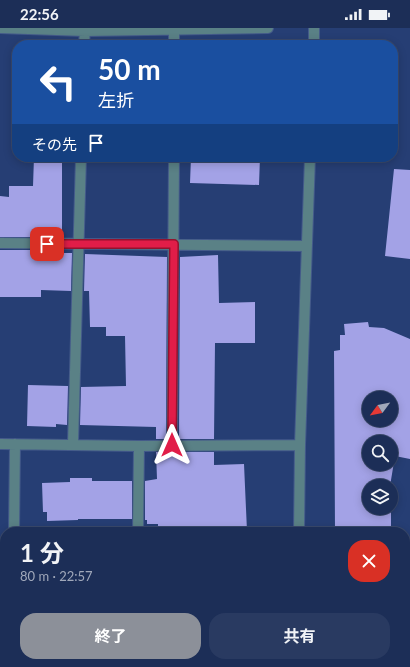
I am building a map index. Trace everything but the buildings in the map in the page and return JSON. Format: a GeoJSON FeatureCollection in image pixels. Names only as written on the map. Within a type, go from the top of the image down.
{"type":"FeatureCollection","features":[{"type":"Feature","properties":{"kind":"street"},"geometry":{"type":"LineString","coordinates":[[0,28],[174,30],[268,28]]}},
{"type":"Feature","properties":{"kind":"street"},"geometry":{"type":"LineString","coordinates":[[314,28],[314,40]]}},
{"type":"Feature","properties":{"kind":"street"},"geometry":{"type":"LineString","coordinates":[[84,40],[85,29]]}},
{"type":"Feature","properties":{"kind":"street"},"geometry":{"type":"LineString","coordinates":[[174,30],[174,40]]}},
{"type":"Feature","properties":{"kind":"street"},"geometry":{"type":"LineString","coordinates":[[73,444],[81,162]]}},
{"type":"Feature","properties":{"kind":"street"},"geometry":{"type":"LineString","coordinates":[[172,445],[174,162]]}},
{"type":"Feature","properties":{"kind":"street"},"geometry":{"type":"LineString","coordinates":[[299,527],[300,445],[310,162]]}},
{"type":"Feature","properties":{"kind":"street"},"geometry":{"type":"LineString","coordinates":[[0,244],[306,246]]}},
{"type":"Feature","properties":{"kind":"street"},"geometry":{"type":"LineString","coordinates":[[0,444],[139,446],[300,445]]}},
{"type":"Feature","properties":{"kind":"street"},"geometry":{"type":"LineString","coordinates":[[14,527],[15,444]]}},
{"type":"Feature","properties":{"kind":"street"},"geometry":{"type":"LineString","coordinates":[[138,527],[139,446]]}},
{"type":"Feature","properties":{"kind":"route"},"geometry":{"type":"LineString","coordinates":[[47,244],[174,244],[172,445]]}}]}
